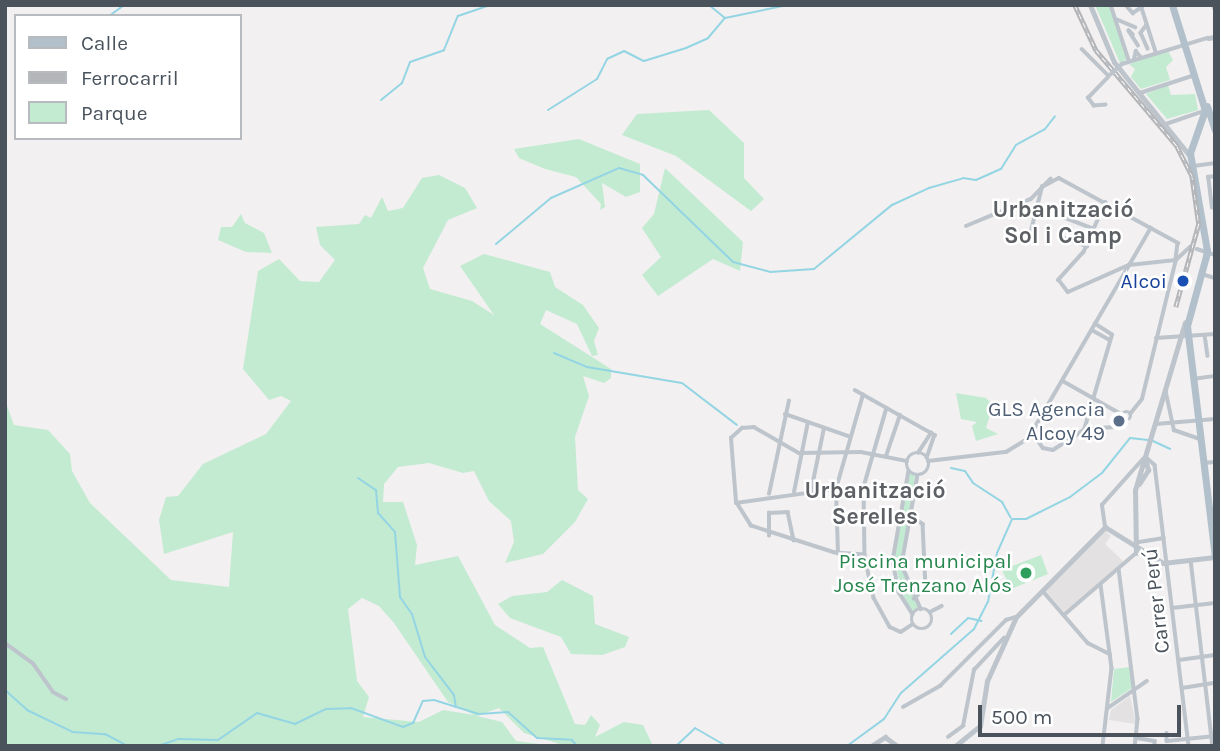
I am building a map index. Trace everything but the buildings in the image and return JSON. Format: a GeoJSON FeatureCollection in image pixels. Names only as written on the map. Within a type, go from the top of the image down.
{"type":"FeatureCollection","features":[{"type":"Feature","properties":{"kind":"main road"},"geometry":{"type":"LineString","coordinates":[[1173,5],[1194,75],[1209,110]]}},
{"type":"Feature","properties":{"kind":"main road"},"geometry":{"type":"LineString","coordinates":[[1185,43],[1214,127]]}},
{"type":"Feature","properties":{"kind":"main road"},"geometry":{"type":"LineString","coordinates":[[1209,110],[1191,144],[1209,254],[1184,337],[1193,379],[1215,556]]}},
{"type":"Feature","properties":{"kind":"main road"},"geometry":{"type":"LineString","coordinates":[[1201,121],[1214,127]]}},
{"type":"Feature","properties":{"kind":"street"},"geometry":{"type":"LineString","coordinates":[[1090,5],[1100,39],[1167,124],[1193,164],[1215,163]]}},
{"type":"Feature","properties":{"kind":"street"},"geometry":{"type":"LineString","coordinates":[[1111,5],[1132,59]]}},
{"type":"Feature","properties":{"kind":"street"},"geometry":{"type":"LineString","coordinates":[[1126,5],[1133,13],[1141,9]]}},
{"type":"Feature","properties":{"kind":"street"},"geometry":{"type":"LineString","coordinates":[[1134,5],[1141,9],[1156,52]]}},
{"type":"Feature","properties":{"kind":"street"},"geometry":{"type":"LineString","coordinates":[[1116,19],[1135,27]]}},
{"type":"Feature","properties":{"kind":"street"},"geometry":{"type":"LineString","coordinates":[[1147,25],[1141,33],[1148,49]]}},
{"type":"Feature","properties":{"kind":"street"},"geometry":{"type":"LineString","coordinates":[[1122,39],[1131,36],[1136,45]]}},
{"type":"Feature","properties":{"kind":"street"},"geometry":{"type":"LineString","coordinates":[[1106,105],[1094,106],[1088,98],[1122,64],[1185,43],[1211,38]]}},
{"type":"Feature","properties":{"kind":"street"},"geometry":{"type":"LineString","coordinates":[[1082,49],[1109,76]]}},
{"type":"Feature","properties":{"kind":"street"},"geometry":{"type":"LineString","coordinates":[[1140,93],[1194,75]]}},
{"type":"Feature","properties":{"kind":"street"},"geometry":{"type":"LineString","coordinates":[[1167,124],[1209,110]]}},
{"type":"Feature","properties":{"kind":"street"},"geometry":{"type":"LineString","coordinates":[[1212,208],[1208,177],[1215,176]]}},
{"type":"Feature","properties":{"kind":"street"},"geometry":{"type":"LineString","coordinates":[[1029,239],[1039,208],[1042,187],[1059,178]]}},
{"type":"Feature","properties":{"kind":"street"},"geometry":{"type":"LineString","coordinates":[[966,226],[1031,199],[1042,181],[1059,178],[1178,243],[1142,399],[1130,414],[1114,427],[1084,430],[1051,450],[1033,433]]}},
{"type":"Feature","properties":{"kind":"street"},"geometry":{"type":"LineString","coordinates":[[1106,202],[1092,228],[1087,246],[1059,280],[1068,292],[1129,265],[1175,260],[1190,247]]}},
{"type":"Feature","properties":{"kind":"street"},"geometry":{"type":"LineString","coordinates":[[1039,208],[1092,228]]}},
{"type":"Feature","properties":{"kind":"street"},"geometry":{"type":"LineString","coordinates":[[918,453],[928,460],[1006,452],[1033,433],[1150,228]]}},
{"type":"Feature","properties":{"kind":"street"},"geometry":{"type":"LineString","coordinates":[[1059,236],[1087,246]]}},
{"type":"Feature","properties":{"kind":"street"},"geometry":{"type":"LineString","coordinates":[[1197,249],[1209,254]]}},
{"type":"Feature","properties":{"kind":"street"},"geometry":{"type":"LineString","coordinates":[[1202,274],[1215,278]]}},
{"type":"Feature","properties":{"kind":"street"},"geometry":{"type":"LineString","coordinates":[[1095,324],[1111,338]]}},
{"type":"Feature","properties":{"kind":"street"},"geometry":{"type":"LineString","coordinates":[[1092,330],[1111,338]]}},
{"type":"Feature","properties":{"kind":"street"},"geometry":{"type":"LineString","coordinates":[[1156,338],[1215,334]]}},
{"type":"Feature","properties":{"kind":"street"},"geometry":{"type":"LineString","coordinates":[[1205,335],[1208,356]]}},
{"type":"Feature","properties":{"kind":"street"},"geometry":{"type":"LineString","coordinates":[[1138,548],[1133,506],[1138,474],[1184,337]]}},
{"type":"Feature","properties":{"kind":"street"},"geometry":{"type":"LineString","coordinates":[[1084,430],[1111,338]]}},
{"type":"Feature","properties":{"kind":"street"},"geometry":{"type":"LineString","coordinates":[[1193,379],[1215,376]]}},
{"type":"Feature","properties":{"kind":"street"},"geometry":{"type":"LineString","coordinates":[[1063,381],[1124,417]]}},
{"type":"Feature","properties":{"kind":"street"},"geometry":{"type":"LineString","coordinates":[[855,390],[931,433],[943,457]]}},
{"type":"Feature","properties":{"kind":"street"},"geometry":{"type":"LineString","coordinates":[[1166,391],[1174,430],[1200,439]]}},
{"type":"Feature","properties":{"kind":"street"},"geometry":{"type":"LineString","coordinates":[[838,554],[836,489],[848,436],[863,395]]}},
{"type":"Feature","properties":{"kind":"street"},"geometry":{"type":"LineString","coordinates":[[769,495],[777,440],[789,401]]}},
{"type":"Feature","properties":{"kind":"street"},"geometry":{"type":"LineString","coordinates":[[887,408],[871,453],[862,512],[865,555],[874,598],[890,626],[901,632],[913,624],[928,628],[930,612]]}},
{"type":"Feature","properties":{"kind":"street"},"geometry":{"type":"LineString","coordinates":[[785,414],[848,436]]}},
{"type":"Feature","properties":{"kind":"street"},"geometry":{"type":"LineString","coordinates":[[886,456],[900,415]]}},
{"type":"Feature","properties":{"kind":"street"},"geometry":{"type":"LineString","coordinates":[[1155,426],[1215,419]]}},
{"type":"Feature","properties":{"kind":"street"},"geometry":{"type":"LineString","coordinates":[[794,492],[799,453],[808,422]]}},
{"type":"Feature","properties":{"kind":"street"},"geometry":{"type":"LineString","coordinates":[[865,555],[838,554],[794,540],[769,536],[751,526],[736,503],[730,447],[734,434],[754,427],[799,453],[871,453],[907,461],[918,453],[931,433]]}},
{"type":"Feature","properties":{"kind":"street"},"geometry":{"type":"LineString","coordinates":[[811,491],[824,428]]}},
{"type":"Feature","properties":{"kind":"street"},"geometry":{"type":"LineString","coordinates":[[909,471],[918,475],[927,471],[928,460],[937,441]]}},
{"type":"Feature","properties":{"kind":"street"},"geometry":{"type":"LineString","coordinates":[[907,461],[909,471],[893,561],[899,592],[913,614],[913,624]]}},
{"type":"Feature","properties":{"kind":"street"},"geometry":{"type":"LineString","coordinates":[[1144,461],[1138,474],[1102,505],[1105,527],[1167,563],[1215,556]]}},
{"type":"Feature","properties":{"kind":"street","name":"Carrer Perú"},"geometry":{"type":"LineString","coordinates":[[1144,461],[1155,465],[1189,746]]}},
{"type":"Feature","properties":{"kind":"street"},"geometry":{"type":"LineString","coordinates":[[1203,463],[1215,461]]}},
{"type":"Feature","properties":{"kind":"street"},"geometry":{"type":"LineString","coordinates":[[918,475],[908,514],[902,565],[914,599],[921,609],[930,612],[942,606]]}},
{"type":"Feature","properties":{"kind":"street"},"geometry":{"type":"LineString","coordinates":[[736,503],[769,495],[836,489]]}},
{"type":"Feature","properties":{"kind":"street"},"geometry":{"type":"LineString","coordinates":[[769,536],[769,513],[788,512],[794,540]]}},
{"type":"Feature","properties":{"kind":"street"},"geometry":{"type":"LineString","coordinates":[[908,514],[923,524],[926,586],[914,599]]}},
{"type":"Feature","properties":{"kind":"street"},"geometry":{"type":"LineString","coordinates":[[955,746],[981,725],[987,681],[1016,617],[1105,527]]}},
{"type":"Feature","properties":{"kind":"street"},"geometry":{"type":"LineString","coordinates":[[1063,615],[1119,569],[1138,548],[1164,538]]}},
{"type":"Feature","properties":{"kind":"street"},"geometry":{"type":"LineString","coordinates":[[1191,560],[1213,746]]}},
{"type":"Feature","properties":{"kind":"street"},"geometry":{"type":"LineString","coordinates":[[1119,569],[1135,690],[1135,746]]}},
{"type":"Feature","properties":{"kind":"street"},"geometry":{"type":"LineString","coordinates":[[1101,585],[1110,654],[1108,708],[1103,746]]}},
{"type":"Feature","properties":{"kind":"street"},"geometry":{"type":"LineString","coordinates":[[1044,591],[1088,643],[1110,654]]}},
{"type":"Feature","properties":{"kind":"street"},"geometry":{"type":"LineString","coordinates":[[1172,608],[1215,603]]}},
{"type":"Feature","properties":{"kind":"street"},"geometry":{"type":"LineString","coordinates":[[913,614],[921,609]]}},
{"type":"Feature","properties":{"kind":"street"},"geometry":{"type":"LineString","coordinates":[[903,707],[940,687],[1006,620],[1016,617]]}},
{"type":"Feature","properties":{"kind":"street"},"geometry":{"type":"LineString","coordinates":[[948,737],[963,726],[974,671],[1006,636]]}},
{"type":"Feature","properties":{"kind":"street"},"geometry":{"type":"LineString","coordinates":[[5,643],[35,664],[53,692],[66,699]]}},
{"type":"Feature","properties":{"kind":"street"},"geometry":{"type":"LineString","coordinates":[[1179,660],[1215,655]]}},
{"type":"Feature","properties":{"kind":"street"},"geometry":{"type":"LineString","coordinates":[[1108,708],[1147,681]]}},
{"type":"Feature","properties":{"kind":"street"},"geometry":{"type":"LineString","coordinates":[[1182,688],[1215,684]]}},
{"type":"Feature","properties":{"kind":"street"},"geometry":{"type":"LineString","coordinates":[[963,726],[970,735]]}},
{"type":"Feature","properties":{"kind":"street"},"geometry":{"type":"LineString","coordinates":[[1167,733],[1166,743],[1213,736]]}},
{"type":"Feature","properties":{"kind":"street"},"geometry":{"type":"LineString","coordinates":[[871,746],[887,737],[897,746]]}},
{"type":"Feature","properties":{"kind":"street"},"geometry":{"type":"LineString","coordinates":[[1136,738],[1155,743]]}},
{"type":"Feature","properties":{"kind":"shaded area"},"geometry":{"type":"Polygon","coordinates":[[[1105,530],[1111,536],[1105,544],[1124,562],[1064,612],[1046,591],[1105,530]]]}},
{"type":"Feature","properties":{"kind":"shaded area"},"geometry":{"type":"Polygon","coordinates":[[[1130,696],[1136,724],[1109,720],[1111,710],[1130,696]]]}},
{"type":"Feature","properties":{"kind":"green space"},"geometry":{"type":"Polygon","coordinates":[[[1095,5],[1110,5],[1127,59],[1120,63],[1095,5]]]}},
{"type":"Feature","properties":{"kind":"green space"},"geometry":{"type":"Polygon","coordinates":[[[1168,51],[1173,60],[1166,67],[1170,80],[1141,89],[1131,77],[1135,69],[1129,64],[1168,51]]]}},
{"type":"Feature","properties":{"kind":"green space"},"geometry":{"type":"Polygon","coordinates":[[[1168,85],[1171,95],[1195,94],[1198,110],[1167,119],[1146,94],[1168,85]]]}},
{"type":"Feature","properties":{"kind":"green space"},"geometry":{"type":"Polygon","coordinates":[[[709,110],[744,143],[744,178],[764,199],[751,211],[676,156],[622,135],[637,114],[709,110]]]}},
{"type":"Feature","properties":{"kind":"green space"},"geometry":{"type":"Polygon","coordinates":[[[579,139],[640,164],[640,192],[626,197],[602,183],[605,207],[600,210],[601,204],[576,177],[545,169],[519,158],[514,149],[579,139]]]}},
{"type":"Feature","properties":{"kind":"green space"},"geometry":{"type":"Polygon","coordinates":[[[665,168],[743,242],[740,271],[713,259],[658,296],[642,275],[661,257],[642,228],[654,214],[665,168]]]}},
{"type":"Feature","properties":{"kind":"green space"},"geometry":{"type":"Polygon","coordinates":[[[439,175],[465,188],[477,208],[448,220],[423,268],[430,289],[472,301],[494,315],[460,266],[484,254],[550,272],[555,287],[583,305],[599,328],[594,341],[598,355],[592,356],[577,324],[546,310],[540,324],[611,369],[611,378],[604,383],[583,376],[589,396],[575,437],[578,490],[588,499],[575,522],[543,554],[505,563],[514,542],[511,521],[489,501],[474,471],[463,473],[429,463],[398,467],[384,484],[383,502],[403,502],[417,545],[415,565],[458,556],[495,625],[530,648],[543,647],[575,724],[585,725],[591,715],[600,725],[595,737],[624,722],[643,725],[653,746],[566,746],[524,733],[499,708],[477,716],[502,722],[516,741],[555,746],[5,746],[5,400],[14,425],[48,430],[70,454],[72,471],[90,503],[171,580],[229,587],[233,532],[164,554],[159,520],[166,497],[178,496],[203,464],[266,434],[291,401],[281,396],[269,400],[243,369],[258,271],[279,259],[300,281],[319,282],[335,260],[320,245],[316,227],[359,224],[365,215],[371,218],[382,197],[388,211],[403,208],[422,178],[439,175]],[[362,598],[348,609],[357,681],[369,697],[363,717],[419,722],[443,710],[474,715],[448,702],[394,623],[379,606],[362,598]]]}},
{"type":"Feature","properties":{"kind":"green space"},"geometry":{"type":"Polygon","coordinates":[[[241,214],[245,223],[264,233],[272,253],[246,252],[218,240],[221,227],[232,227],[241,214]]]}},
{"type":"Feature","properties":{"kind":"green space"},"geometry":{"type":"Polygon","coordinates":[[[956,393],[986,398],[993,405],[986,428],[998,434],[976,441],[972,426],[977,422],[961,419],[956,393]]]}},
{"type":"Feature","properties":{"kind":"green space"},"geometry":{"type":"Polygon","coordinates":[[[909,473],[915,476],[901,565],[918,607],[912,611],[901,591],[894,556],[909,473]]]}},
{"type":"Feature","properties":{"kind":"green space","name":"Piscina municipal José Trenzano Alós"},"geometry":{"type":"Polygon","coordinates":[[[1041,555],[1048,574],[1011,589],[1002,570],[1041,555]]]}},
{"type":"Feature","properties":{"kind":"green space"},"geometry":{"type":"Polygon","coordinates":[[[562,580],[593,596],[595,624],[629,637],[625,647],[602,655],[571,654],[561,637],[510,618],[498,604],[512,596],[547,592],[562,580]]]}},
{"type":"Feature","properties":{"kind":"green space"},"geometry":{"type":"Polygon","coordinates":[[[1130,667],[1132,688],[1111,702],[1114,669],[1130,667]]]}},
{"type":"Feature","properties":{"kind":"waterway"},"geometry":{"type":"LineString","coordinates":[[112,14],[124,5]]}},
{"type":"Feature","properties":{"kind":"waterway"},"geometry":{"type":"LineString","coordinates":[[381,100],[402,83],[410,62],[444,50],[458,16],[490,5]]}},
{"type":"Feature","properties":{"kind":"waterway"},"geometry":{"type":"LineString","coordinates":[[709,5],[725,18],[788,5]]}},
{"type":"Feature","properties":{"kind":"waterway"},"geometry":{"type":"LineString","coordinates":[[548,110],[597,79],[607,59],[624,51],[644,61],[686,48],[708,38],[725,18]]}},
{"type":"Feature","properties":{"kind":"waterway"},"geometry":{"type":"LineString","coordinates":[[496,244],[551,198],[619,168],[643,175],[733,262],[770,272],[814,269],[892,205],[929,188],[963,178],[976,180],[1001,169],[1016,145],[1045,129],[1055,116]]}},
{"type":"Feature","properties":{"kind":"waterway"},"geometry":{"type":"LineString","coordinates":[[554,353],[587,367],[682,383],[737,425]]}},
{"type":"Feature","properties":{"kind":"waterway"},"geometry":{"type":"LineString","coordinates":[[1013,519],[1026,519],[1070,497],[1102,473],[1130,438],[1148,440]]}},
{"type":"Feature","properties":{"kind":"waterway"},"geometry":{"type":"LineString","coordinates":[[1153,441],[1170,449]]}},
{"type":"Feature","properties":{"kind":"waterway"},"geometry":{"type":"LineString","coordinates":[[951,468],[965,471],[973,483],[1002,502],[1011,518]]}},
{"type":"Feature","properties":{"kind":"waterway"},"geometry":{"type":"LineString","coordinates":[[358,478],[376,490],[378,513],[395,532],[400,597],[412,614],[425,657],[454,695],[456,707]]}},
{"type":"Feature","properties":{"kind":"waterway"},"geometry":{"type":"LineString","coordinates":[[847,746],[884,719],[901,693],[974,629],[988,602],[997,553],[1012,519]]}},
{"type":"Feature","properties":{"kind":"waterway"},"geometry":{"type":"LineString","coordinates":[[951,634],[968,618],[982,621]]}},
{"type":"Feature","properties":{"kind":"waterway"},"geometry":{"type":"LineString","coordinates":[[5,690],[27,710],[73,732],[105,734],[128,746]]}},
{"type":"Feature","properties":{"kind":"waterway"},"geometry":{"type":"LineString","coordinates":[[158,746],[178,739],[218,740],[257,713],[295,724],[326,709],[351,708],[403,727],[413,723],[423,701],[434,700],[479,714],[508,712],[537,738],[572,740],[577,746]]}},
{"type":"Feature","properties":{"kind":"waterway"},"geometry":{"type":"LineString","coordinates":[[676,746],[695,728],[726,746]]}},
{"type":"Feature","properties":{"kind":"railway"},"geometry":{"type":"LineString","coordinates":[[1075,5],[1096,50],[1177,146],[1192,175],[1199,224],[1176,307]]}},
{"type":"Feature","properties":{"kind":"place","name":"Alcoi"},"geometry":{"type":"Point","coordinates":[1183,281]}},
{"type":"Feature","properties":{"kind":"place","name":"GLS Agencia Alcoy 49"},"geometry":{"type":"Point","coordinates":[1119,421]}},
{"type":"Feature","properties":{"kind":"place","name":"Piscina municipal José Trenzano Alós"},"geometry":{"type":"Point","coordinates":[1026,573]}},
{"type":"Feature","properties":{"kind":"district","name":"Urbanització Sol i Camp"},"geometry":{"type":"Point","coordinates":[1063,223]}},
{"type":"Feature","properties":{"kind":"district","name":"Urbanització Serelles"},"geometry":{"type":"Point","coordinates":[875,504]}}]}
